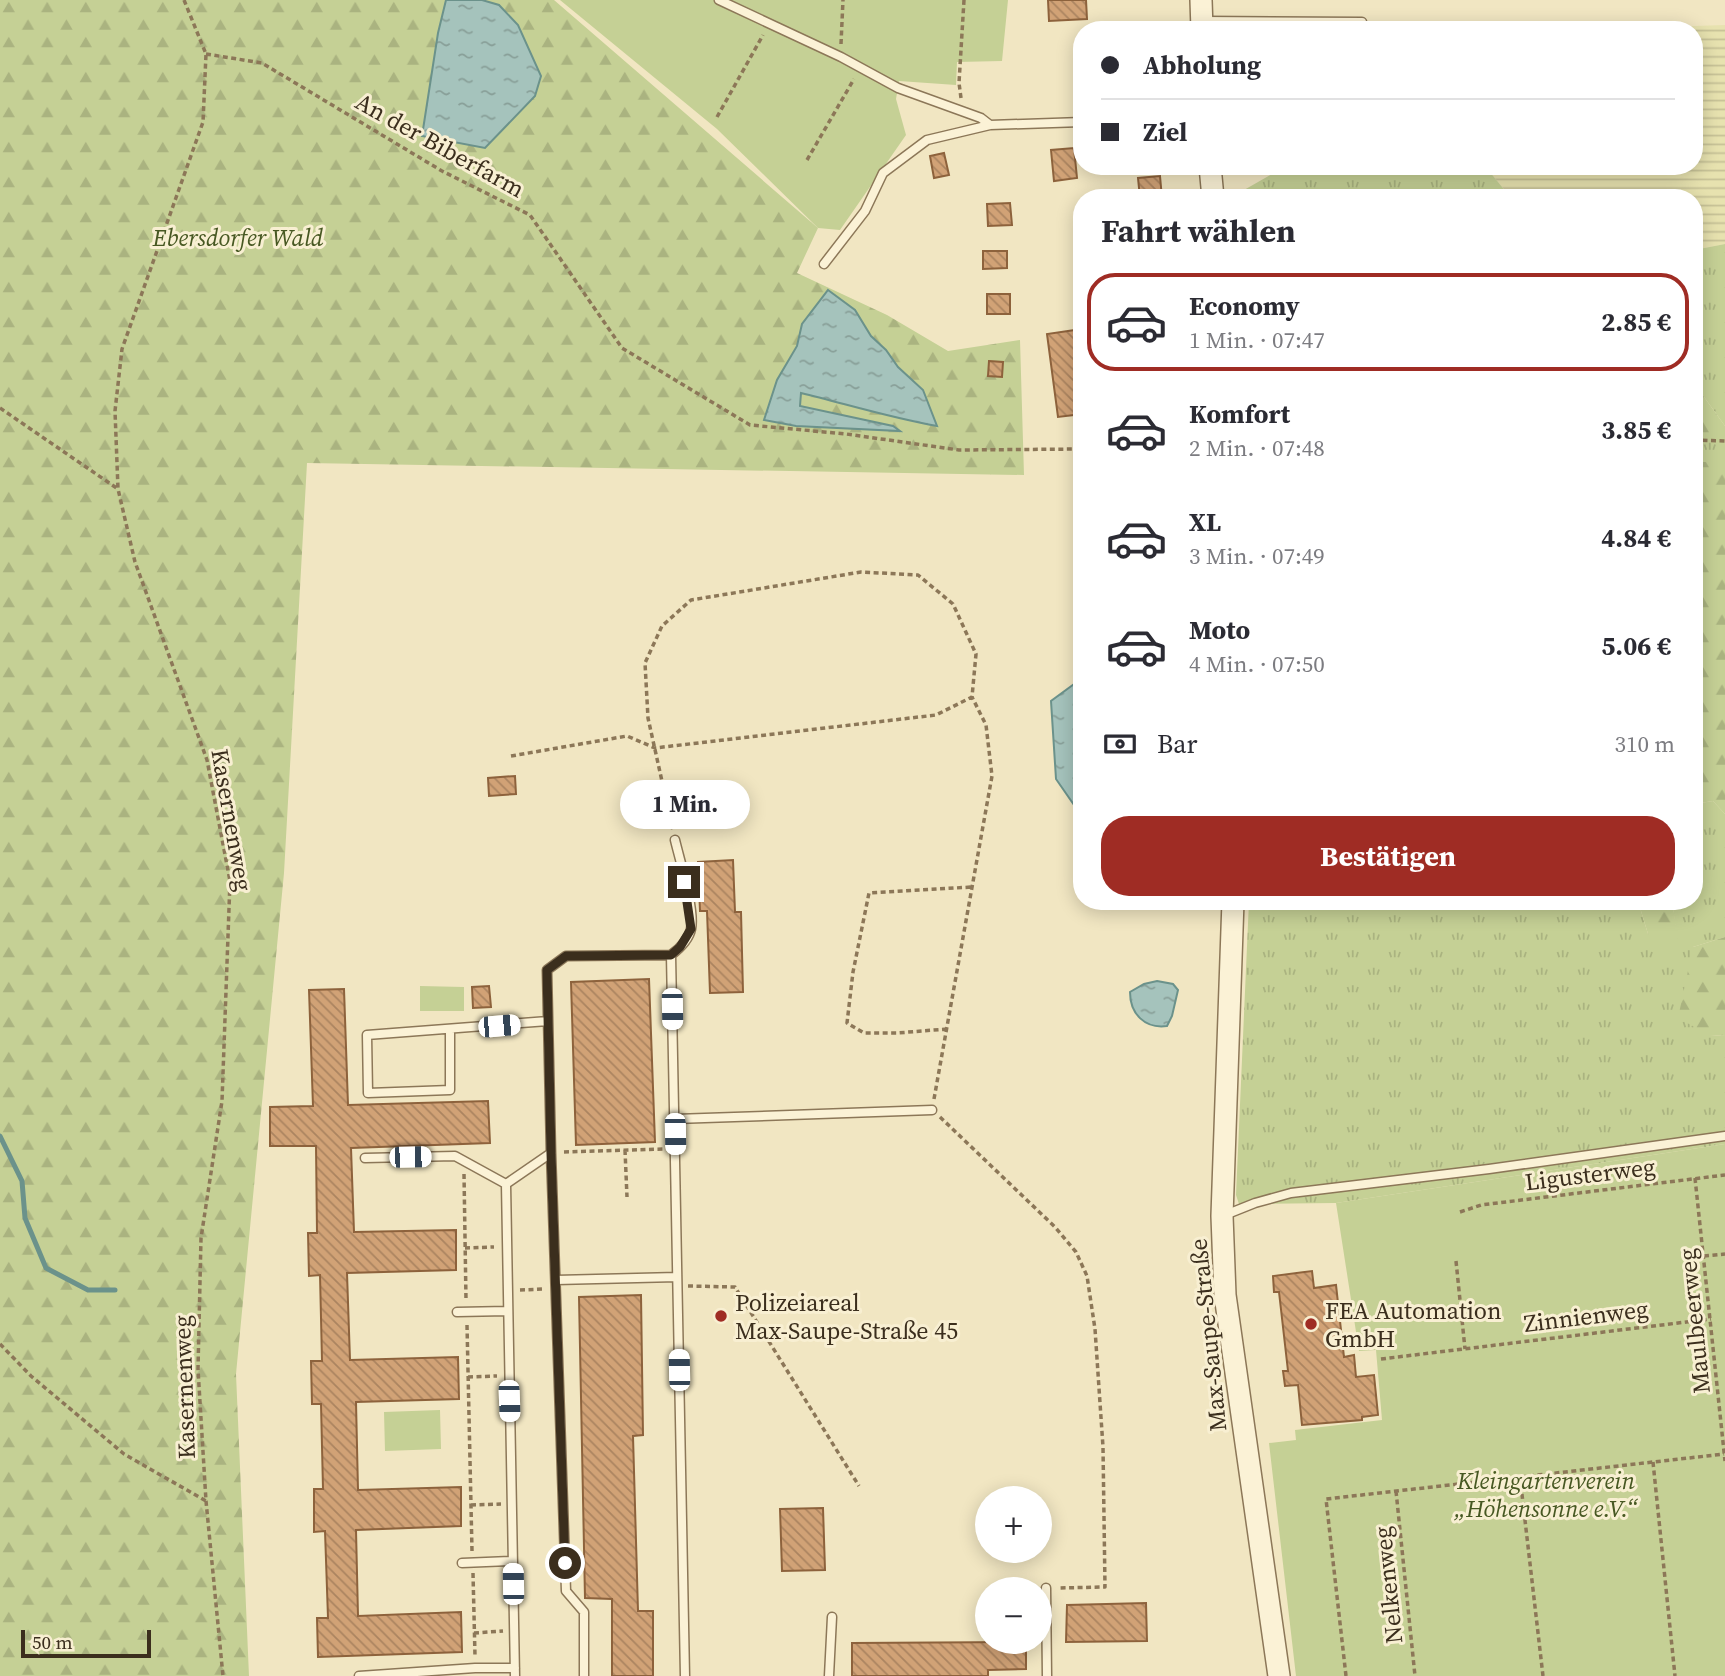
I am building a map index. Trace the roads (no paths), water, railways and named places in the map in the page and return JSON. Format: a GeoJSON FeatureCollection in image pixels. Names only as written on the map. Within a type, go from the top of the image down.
{"type":"FeatureCollection","features":[{"type":"Feature","properties":{"kind":"street","name":"Max-Saupe-Straße"},"geometry":{"type":"LineString","coordinates":[[1233,910],[1222,1216],[1225,1295],[1279,1676]]}},
{"type":"Feature","properties":{"kind":"lane"},"geometry":{"type":"LineString","coordinates":[[719,0],[841,57],[898,88],[981,118],[990,125]]}},
{"type":"Feature","properties":{"kind":"lane"},"geometry":{"type":"LineString","coordinates":[[1202,17],[1331,21]]}},
{"type":"Feature","properties":{"kind":"lane"},"geometry":{"type":"LineString","coordinates":[[824,264],[865,211],[883,173],[927,140],[990,125],[1073,122]]}},
{"type":"Feature","properties":{"kind":"lane"},"geometry":{"type":"LineString","coordinates":[[584,1676],[584,1612],[566,1591],[547,970],[566,956],[671,955],[680,947],[691,929],[689,903],[675,840]]}},
{"type":"Feature","properties":{"kind":"lane"},"geometry":{"type":"LineString","coordinates":[[671,955],[685,1676]]}},
{"type":"Feature","properties":{"kind":"lane"},"geometry":{"type":"LineString","coordinates":[[450,1030],[450,1090],[368,1093],[367,1035],[548,1021]]}},
{"type":"Feature","properties":{"kind":"lane"},"geometry":{"type":"LineString","coordinates":[[675,1119],[932,1110]]}},
{"type":"Feature","properties":{"kind":"lane"},"geometry":{"type":"LineString","coordinates":[[1222,1216],[1291,1193],[1725,1136]]}},
{"type":"Feature","properties":{"kind":"lane"},"geometry":{"type":"LineString","coordinates":[[506,1184],[551,1153]]}},
{"type":"Feature","properties":{"kind":"lane"},"geometry":{"type":"LineString","coordinates":[[365,1158],[455,1156],[506,1184]]}},
{"type":"Feature","properties":{"kind":"lane"},"geometry":{"type":"LineString","coordinates":[[359,1676],[475,1668],[515,1672],[506,1184]]}},
{"type":"Feature","properties":{"kind":"lane"},"geometry":{"type":"LineString","coordinates":[[556,1280],[677,1277]]}},
{"type":"Feature","properties":{"kind":"lane"},"geometry":{"type":"LineString","coordinates":[[462,1312],[508,1311]]}},
{"type":"Feature","properties":{"kind":"lane"},"geometry":{"type":"LineString","coordinates":[[462,1563],[513,1561]]}},
{"type":"Feature","properties":{"kind":"lane"},"geometry":{"type":"LineString","coordinates":[[829,1676],[832,1617]]}},
{"type":"Feature","properties":{"kind":"lane"},"geometry":{"type":"LineString","coordinates":[[1047,1654],[1047,1676]]}},
{"type":"Feature","properties":{"kind":"water"},"geometry":{"type":"Polygon","coordinates":[[[446,0],[482,0],[499,5],[518,25],[541,76],[535,96],[485,148],[422,136],[438,33],[446,0]]]}},
{"type":"Feature","properties":{"kind":"water"},"geometry":{"type":"Polygon","coordinates":[[[828,290],[855,310],[871,336],[923,390],[937,426],[801,393],[800,406],[893,426],[900,431],[796,426],[764,420],[777,380],[797,346],[802,324],[828,290]]]}},
{"type":"Feature","properties":{"kind":"water"},"geometry":{"type":"Polygon","coordinates":[[[1073,685],[1073,803],[1056,779],[1051,701],[1073,685]]]}},
{"type":"Feature","properties":{"kind":"water"},"geometry":{"type":"Polygon","coordinates":[[[1157,981],[1173,984],[1178,990],[1167,1026],[1152,1025],[1140,1018],[1131,1000],[1130,992],[1144,984],[1157,981]]]}},
{"type":"Feature","properties":{"kind":"waterway"},"geometry":{"type":"LineString","coordinates":[[0,1136],[22,1181],[25,1218],[46,1268],[88,1290],[115,1290]]}},
{"type":"Feature","properties":{"kind":"place","name":"Polizeiareal Max-Saupe-Straße 45"},"geometry":{"type":"Point","coordinates":[721,1316]}},
{"type":"Feature","properties":{"kind":"place","name":"FEA Automation GmbH"},"geometry":{"type":"Point","coordinates":[1311,1324]}},
{"type":"Feature","properties":{"kind":"park label","name":"Ebersdorfer Wald"},"geometry":{"type":"Point","coordinates":[238,237]}},
{"type":"Feature","properties":{"kind":"park label","name":"Kleingartenverein „Höhensonne e.V.“"},"geometry":{"type":"Point","coordinates":[1546,1494]}}]}
